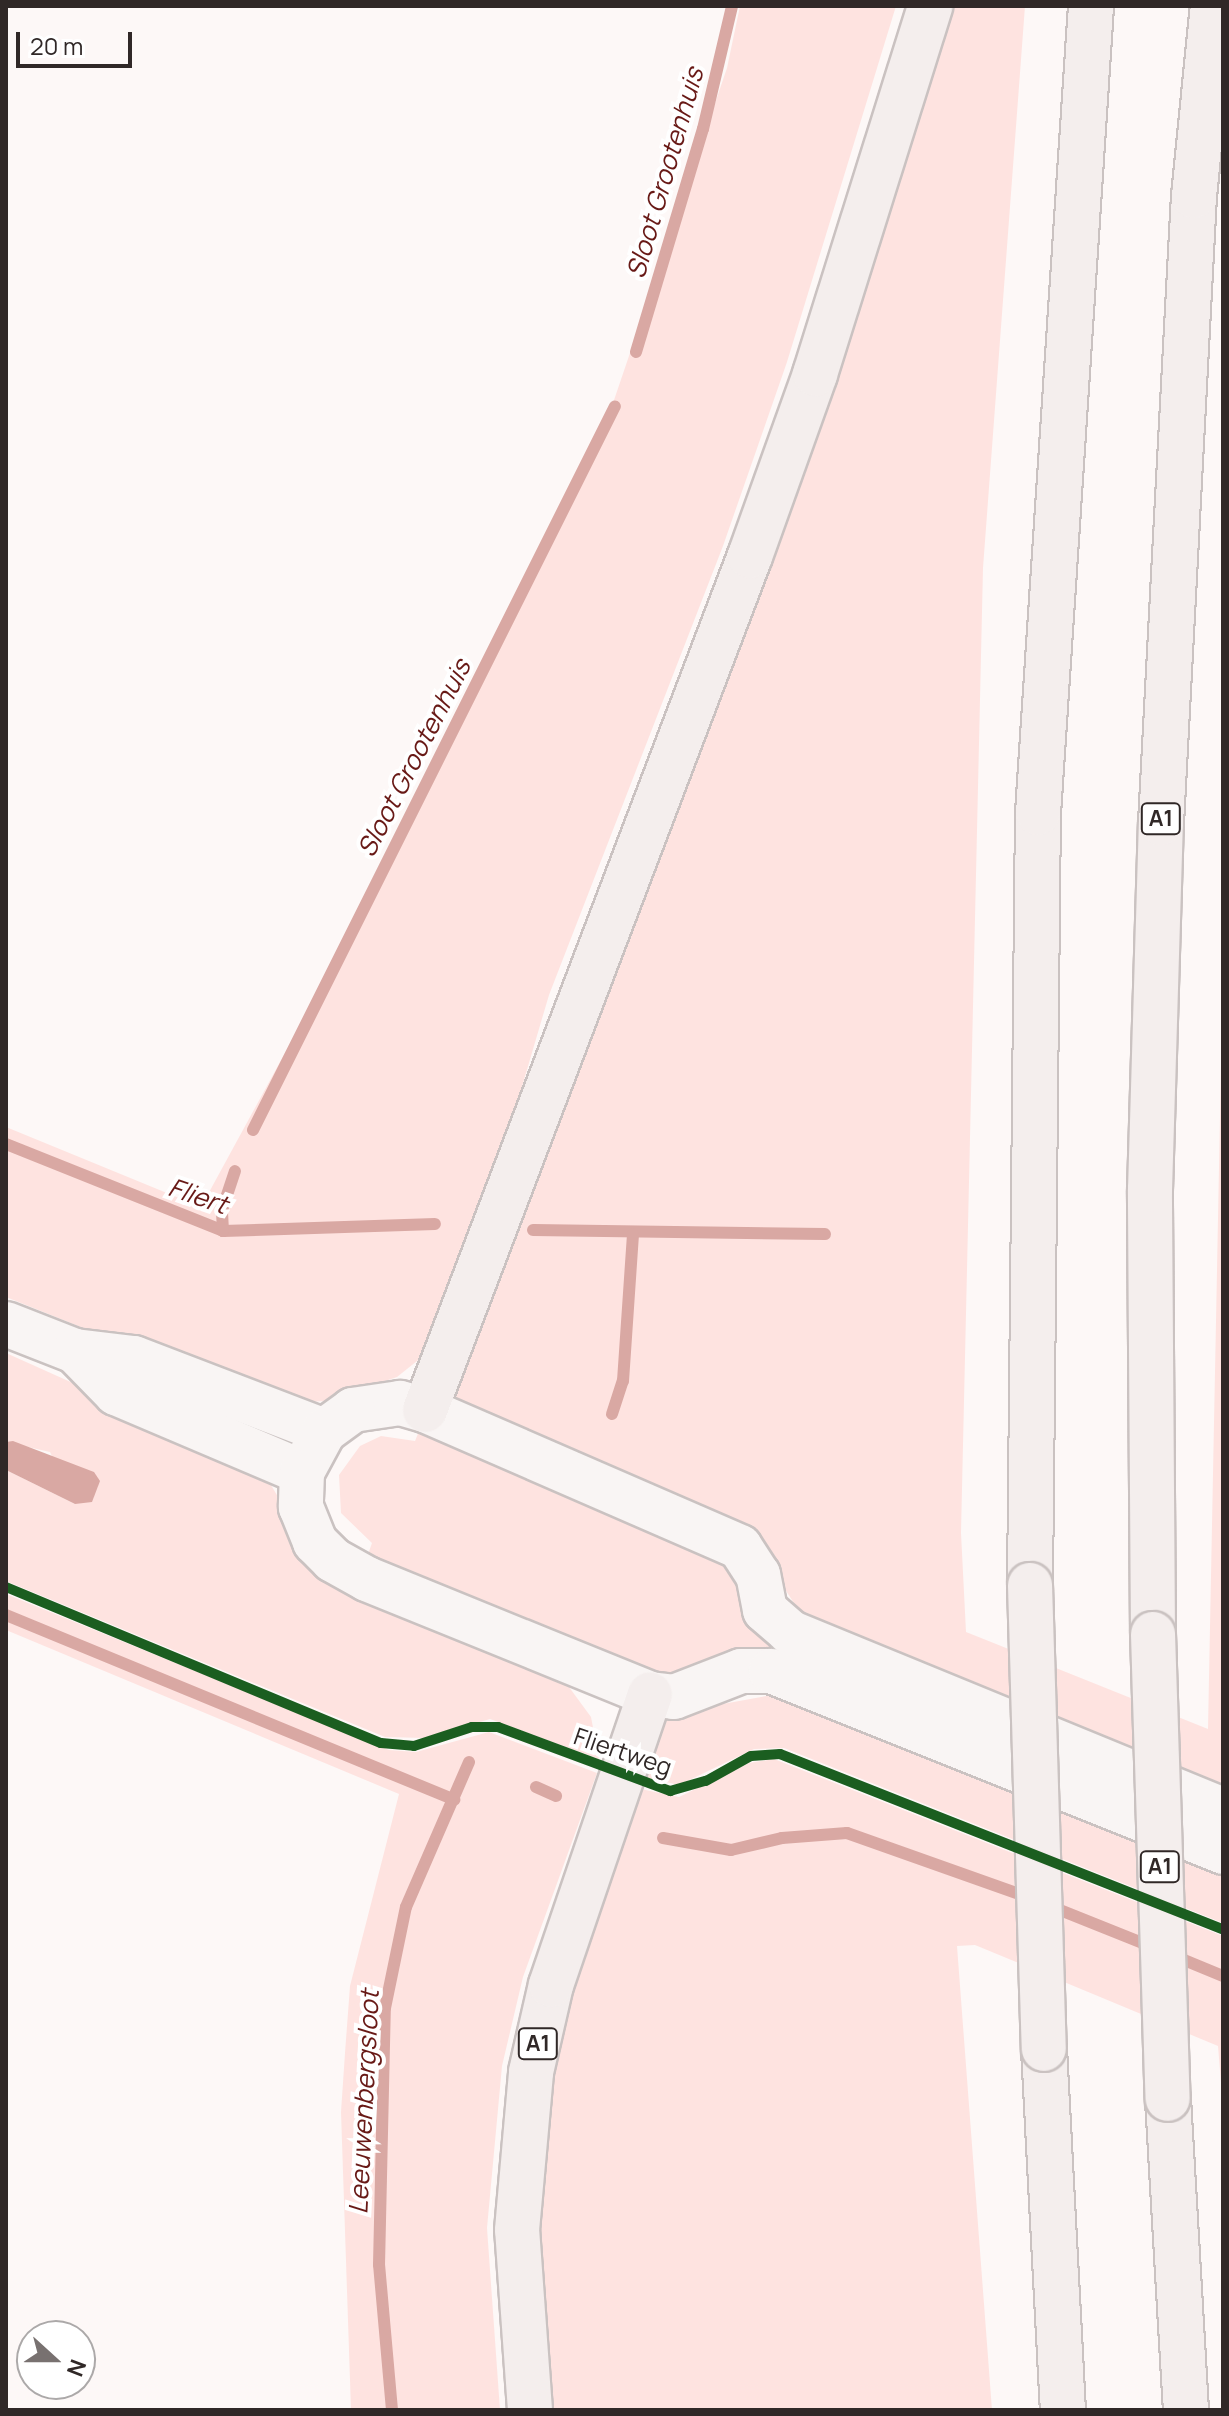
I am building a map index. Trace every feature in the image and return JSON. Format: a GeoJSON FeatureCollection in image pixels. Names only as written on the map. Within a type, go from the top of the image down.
{"type":"FeatureCollection","features":[{"type":"Feature","properties":{"kind":"highway"},"geometry":{"type":"LineString","coordinates":[[425,1410],[755,542],[815,374],[930,6]]}},
{"type":"Feature","properties":{"kind":"highway"},"geometry":{"type":"LineString","coordinates":[[1063,2410],[1044,2049],[1030,1585],[1038,813],[1091,6]]}},
{"type":"Feature","properties":{"kind":"highway","name":"A1"},"geometry":{"type":"LineString","coordinates":[[1186,2410],[1168,2099],[1153,1634],[1150,1190],[1161,823],[1194,196],[1213,6]]}},
{"type":"Feature","properties":{"kind":"highway","name":"A1"},"geometry":{"type":"LineString","coordinates":[[530,2410],[517,2230],[531,2072],[551,1985],[650,1694]]}},
{"type":"Feature","properties":{"kind":"main road"},"geometry":{"type":"LineString","coordinates":[[6,1324],[75,1351],[134,1358],[324,1431]]}},
{"type":"Feature","properties":{"kind":"main road"},"geometry":{"type":"LineString","coordinates":[[75,1351],[116,1393],[302,1472]]}},
{"type":"Feature","properties":{"kind":"main road"},"geometry":{"type":"LineString","coordinates":[[1223,1810],[790,1632],[765,1610],[758,1575],[740,1547],[425,1410],[373,1404],[324,1431],[302,1472],[306,1524],[333,1560],[650,1694],[674,1697],[741,1671],[771,1671],[1223,1852]]}},
{"type":"Feature","properties":{"kind":"shaded area"},"geometry":{"type":"Polygon","coordinates":[[[740,6],[896,6],[787,362],[723,546],[549,995],[482,1222],[437,1345],[397,1377],[327,1401],[304,1402],[118,1342],[6,1297],[6,1127],[201,1207],[416,812],[613,403],[727,68],[740,6]]]}},
{"type":"Feature","properties":{"kind":"shaded area"},"geometry":{"type":"Polygon","coordinates":[[[945,6],[1025,6],[983,568],[961,1533],[966,1632],[1208,1729],[1223,964],[1223,1800],[846,1643],[799,1611],[744,1525],[447,1399],[945,6]]]}},
{"type":"Feature","properties":{"kind":"shaded area"},"geometry":{"type":"Polygon","coordinates":[[[6,1353],[162,1423],[268,1480],[284,1507],[569,1687],[591,1717],[599,1759],[490,1719],[425,1738],[385,1737],[6,1581],[6,1470],[75,1504],[50,1452],[6,1442],[6,1353]]]}},
{"type":"Feature","properties":{"kind":"shaded area"},"geometry":{"type":"Polygon","coordinates":[[[422,1424],[720,1547],[751,1598],[1223,1823],[765,1653],[671,1682],[366,1560],[372,1543],[341,1513],[339,1475],[360,1446],[381,1436],[415,1441],[422,1424]]]}},
{"type":"Feature","properties":{"kind":"shaded area"},"geometry":{"type":"Polygon","coordinates":[[[13,1441],[94,1472],[100,1481],[92,1502],[75,1504],[6,1470],[6,1442],[13,1441]]]}},
{"type":"Feature","properties":{"kind":"shaded area"},"geometry":{"type":"Polygon","coordinates":[[[6,1594],[389,1750],[416,1752],[489,1732],[597,1773],[523,1977],[502,2066],[487,2228],[500,2410],[351,2410],[341,2112],[350,1986],[399,1794],[6,1630],[6,1594]]]}},
{"type":"Feature","properties":{"kind":"shaded area"},"geometry":{"type":"Polygon","coordinates":[[[772,1695],[1223,1866],[1223,1923],[784,1748],[754,1749],[679,1785],[640,1776],[662,1715],[772,1695]]]}},
{"type":"Feature","properties":{"kind":"shaded area"},"geometry":{"type":"Polygon","coordinates":[[[774,1759],[1223,1936],[1223,2107],[1218,2046],[975,1945],[957,1946],[992,2410],[544,2410],[536,2153],[568,1989],[636,1788],[679,1797],[749,1763],[774,1759]]]}},
{"type":"Feature","properties":{"kind":"waterway","name":"Sloot Grootenhuis"},"geometry":{"type":"LineString","coordinates":[[636,352],[703,129],[732,6]]}},
{"type":"Feature","properties":{"kind":"waterway","name":"Sloot Grootenhuis"},"geometry":{"type":"LineString","coordinates":[[253,1130],[615,406]]}},
{"type":"Feature","properties":{"kind":"waterway","name":"Fliert"},"geometry":{"type":"LineString","coordinates":[[6,1144],[223,1231],[435,1224]]}},
{"type":"Feature","properties":{"kind":"waterway","name":"Sloot Grootenhuis"},"geometry":{"type":"LineString","coordinates":[[223,1231],[222,1210],[235,1171]]}},
{"type":"Feature","properties":{"kind":"waterway","name":"Fliert"},"geometry":{"type":"LineString","coordinates":[[533,1230],[825,1234]]}},
{"type":"Feature","properties":{"kind":"waterway","name":"Leeuwenbergsloot"},"geometry":{"type":"LineString","coordinates":[[612,1414],[623,1381],[633,1234]]}},
{"type":"Feature","properties":{"kind":"waterway"},"geometry":{"type":"LineString","coordinates":[[6,1615],[454,1800]]}},
{"type":"Feature","properties":{"kind":"waterway","name":"Leeuwenbergsloot"},"geometry":{"type":"LineString","coordinates":[[392,2410],[379,2265],[385,2008],[406,1907],[469,1762]]}},
{"type":"Feature","properties":{"kind":"waterway"},"geometry":{"type":"LineString","coordinates":[[536,1787],[556,1796]]}},
{"type":"Feature","properties":{"kind":"waterway"},"geometry":{"type":"LineString","coordinates":[[663,1838],[731,1850],[782,1838],[847,1833],[1033,1899]]}},
{"type":"Feature","properties":{"kind":"waterway"},"geometry":{"type":"LineString","coordinates":[[1050,1906],[1155,1948]]}},
{"type":"Feature","properties":{"kind":"waterway"},"geometry":{"type":"LineString","coordinates":[[1172,1955],[1223,1976]]}},
{"type":"Feature","properties":{"kind":"cycle path","name":"Fliertweg"},"geometry":{"type":"LineString","coordinates":[[6,1587],[381,1743],[414,1746],[472,1727],[498,1727],[670,1791],[706,1781],[751,1756],[780,1754],[1223,1929]]}}]}
